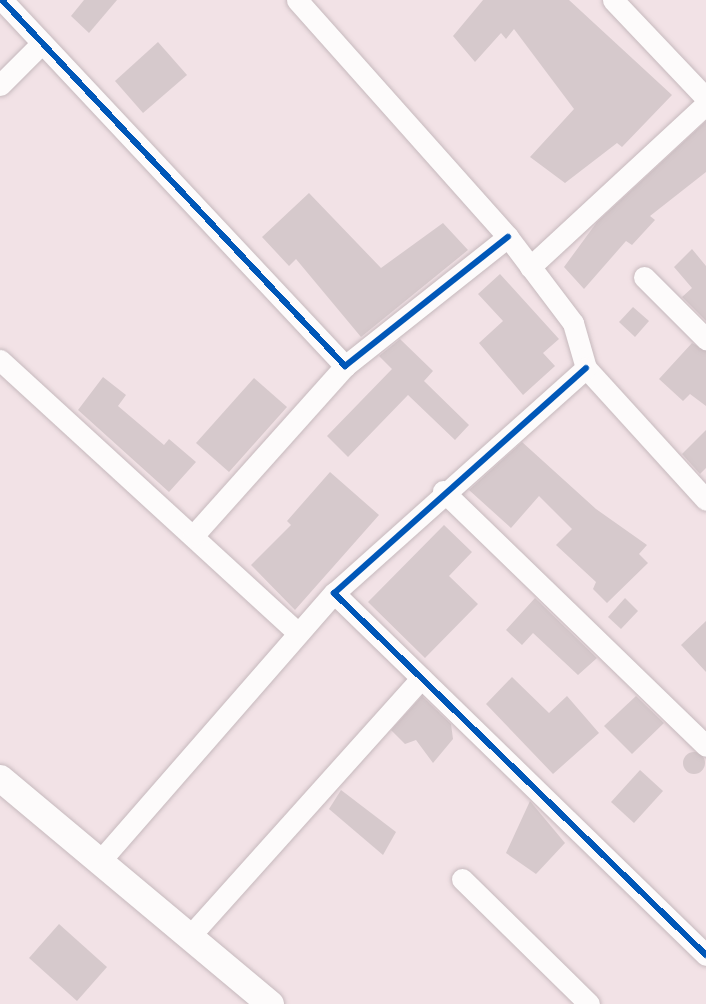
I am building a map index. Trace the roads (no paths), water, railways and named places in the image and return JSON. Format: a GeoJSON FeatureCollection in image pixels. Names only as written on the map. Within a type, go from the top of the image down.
{"type":"FeatureCollection","features":[{"type":"Feature","properties":{"kind":"street"},"geometry":{"type":"LineString","coordinates":[[2,0],[345,366]]}},
{"type":"Feature","properties":{"kind":"street"},"geometry":{"type":"LineString","coordinates":[[297,0],[507,237],[573,323],[586,368],[706,500]]}},
{"type":"Feature","properties":{"kind":"street"},"geometry":{"type":"LineString","coordinates":[[613,0],[706,98]]}},
{"type":"Feature","properties":{"kind":"street"},"geometry":{"type":"LineString","coordinates":[[0,85],[42,43]]}},
{"type":"Feature","properties":{"kind":"street"},"geometry":{"type":"LineString","coordinates":[[530,267],[706,104]]}},
{"type":"Feature","properties":{"kind":"street"},"geometry":{"type":"LineString","coordinates":[[193,536],[345,366],[507,237]]}},
{"type":"Feature","properties":{"kind":"street"},"geometry":{"type":"LineString","coordinates":[[644,277],[706,339]]}},
{"type":"Feature","properties":{"kind":"street"},"geometry":{"type":"LineString","coordinates":[[0,360],[298,633]]}},
{"type":"Feature","properties":{"kind":"street"},"geometry":{"type":"LineString","coordinates":[[100,861],[334,592],[443,491],[586,368]]}},
{"type":"Feature","properties":{"kind":"street"},"geometry":{"type":"LineString","coordinates":[[443,491],[706,746]]}},
{"type":"Feature","properties":{"kind":"street"},"geometry":{"type":"LineString","coordinates":[[334,592],[706,956]]}},
{"type":"Feature","properties":{"kind":"street"},"geometry":{"type":"LineString","coordinates":[[189,936],[421,678]]}},
{"type":"Feature","properties":{"kind":"street"},"geometry":{"type":"LineString","coordinates":[[0,778],[270,1004]]}},
{"type":"Feature","properties":{"kind":"street"},"geometry":{"type":"LineString","coordinates":[[462,879],[589,1004]]}}]}
